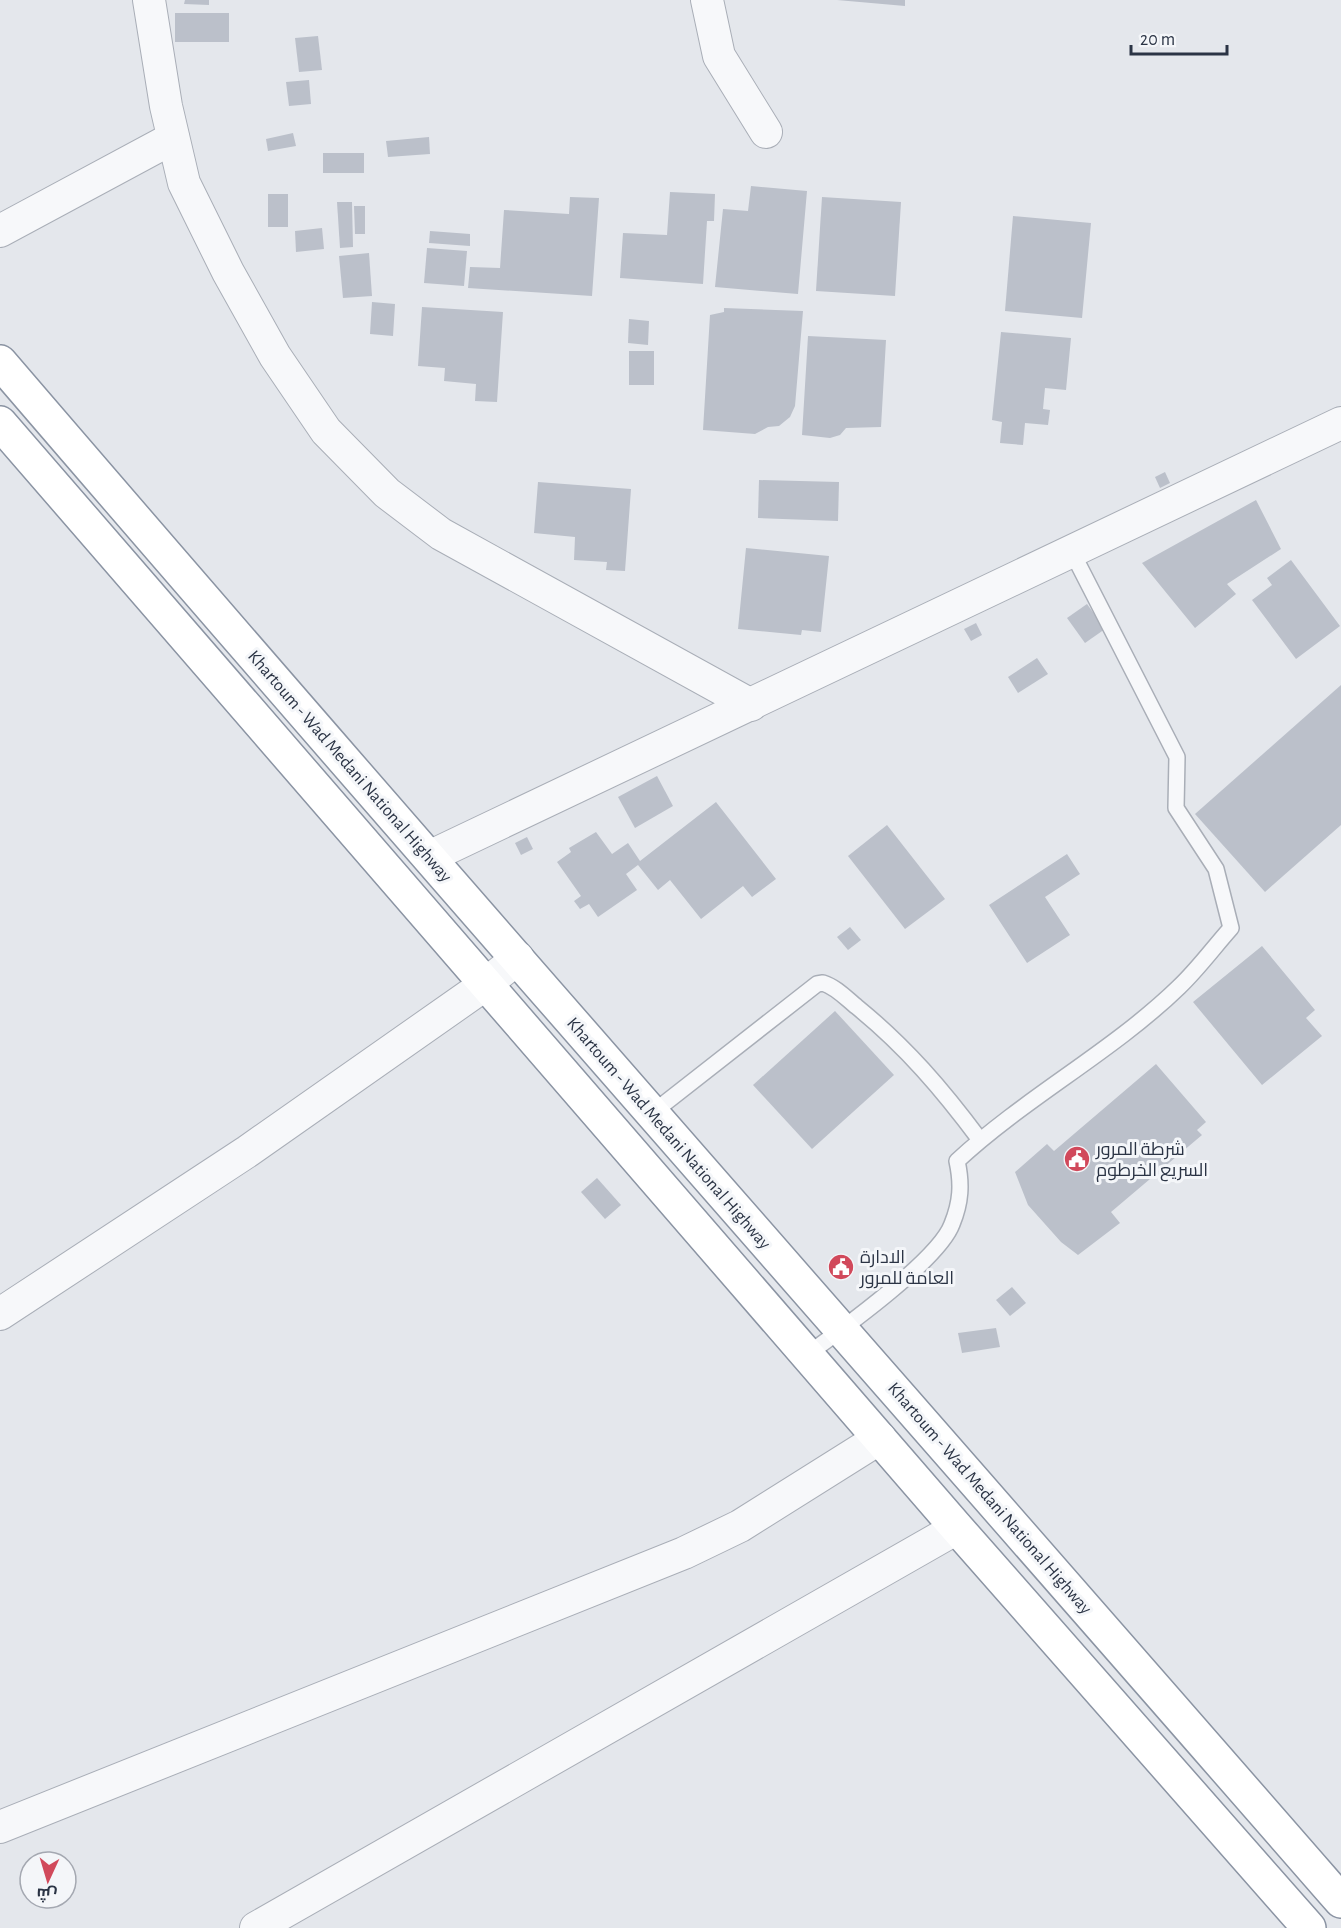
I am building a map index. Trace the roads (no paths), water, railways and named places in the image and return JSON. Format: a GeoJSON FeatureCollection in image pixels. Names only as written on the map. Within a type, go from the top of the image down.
{"type":"FeatureCollection","features":[{"type":"Feature","properties":{"kind":"highway","name":"Khartoum - Wad Medani National Highway"},"geometry":{"type":"LineString","coordinates":[[0,362],[651,1114],[842,1329],[1341,1901]]}},
{"type":"Feature","properties":{"kind":"highway"},"geometry":{"type":"LineString","coordinates":[[0,423],[957,1528],[1309,1928]]}},
{"type":"Feature","properties":{"kind":"street"},"geometry":{"type":"LineString","coordinates":[[149,0],[173,138],[184,183],[228,272],[275,356],[326,431],[387,494],[441,534],[751,705]]}},
{"type":"Feature","properties":{"kind":"street"},"geometry":{"type":"LineString","coordinates":[[707,0],[719,56],[766,132]]}},
{"type":"Feature","properties":{"kind":"street"},"geometry":{"type":"LineString","coordinates":[[0,231],[173,138]]}},
{"type":"Feature","properties":{"kind":"street"},"geometry":{"type":"LineString","coordinates":[[429,857],[1341,423]]}},
{"type":"Feature","properties":{"kind":"street"},"geometry":{"type":"LineString","coordinates":[[0,1314],[249,1151],[486,984],[518,958]]}},
{"type":"Feature","properties":{"kind":"street"},"geometry":{"type":"LineString","coordinates":[[0,1827],[684,1553],[740,1526],[880,1437]]}},
{"type":"Feature","properties":{"kind":"street"},"geometry":{"type":"LineString","coordinates":[[256,1928],[957,1528]]}},
{"type":"Feature","properties":{"kind":"lane"},"geometry":{"type":"LineString","coordinates":[[808,1354],[842,1329],[926,1259],[940,1244],[952,1226],[963,1186],[957,1161],[980,1140],[1112,1041],[1179,987],[1231,928],[1216,869],[1176,808],[1177,757],[1072,552]]}},
{"type":"Feature","properties":{"kind":"lane"},"geometry":{"type":"LineString","coordinates":[[651,1114],[817,984],[823,983],[863,1013],[937,1082],[980,1140]]}},
{"type":"Feature","properties":{"kind":"place","name":"شرطة المرور السريع الخرطوم"},"geometry":{"type":"Point","coordinates":[1077,1159]}},
{"type":"Feature","properties":{"kind":"place","name":"الادارة العامة للمرور"},"geometry":{"type":"Point","coordinates":[841,1267]}}]}
